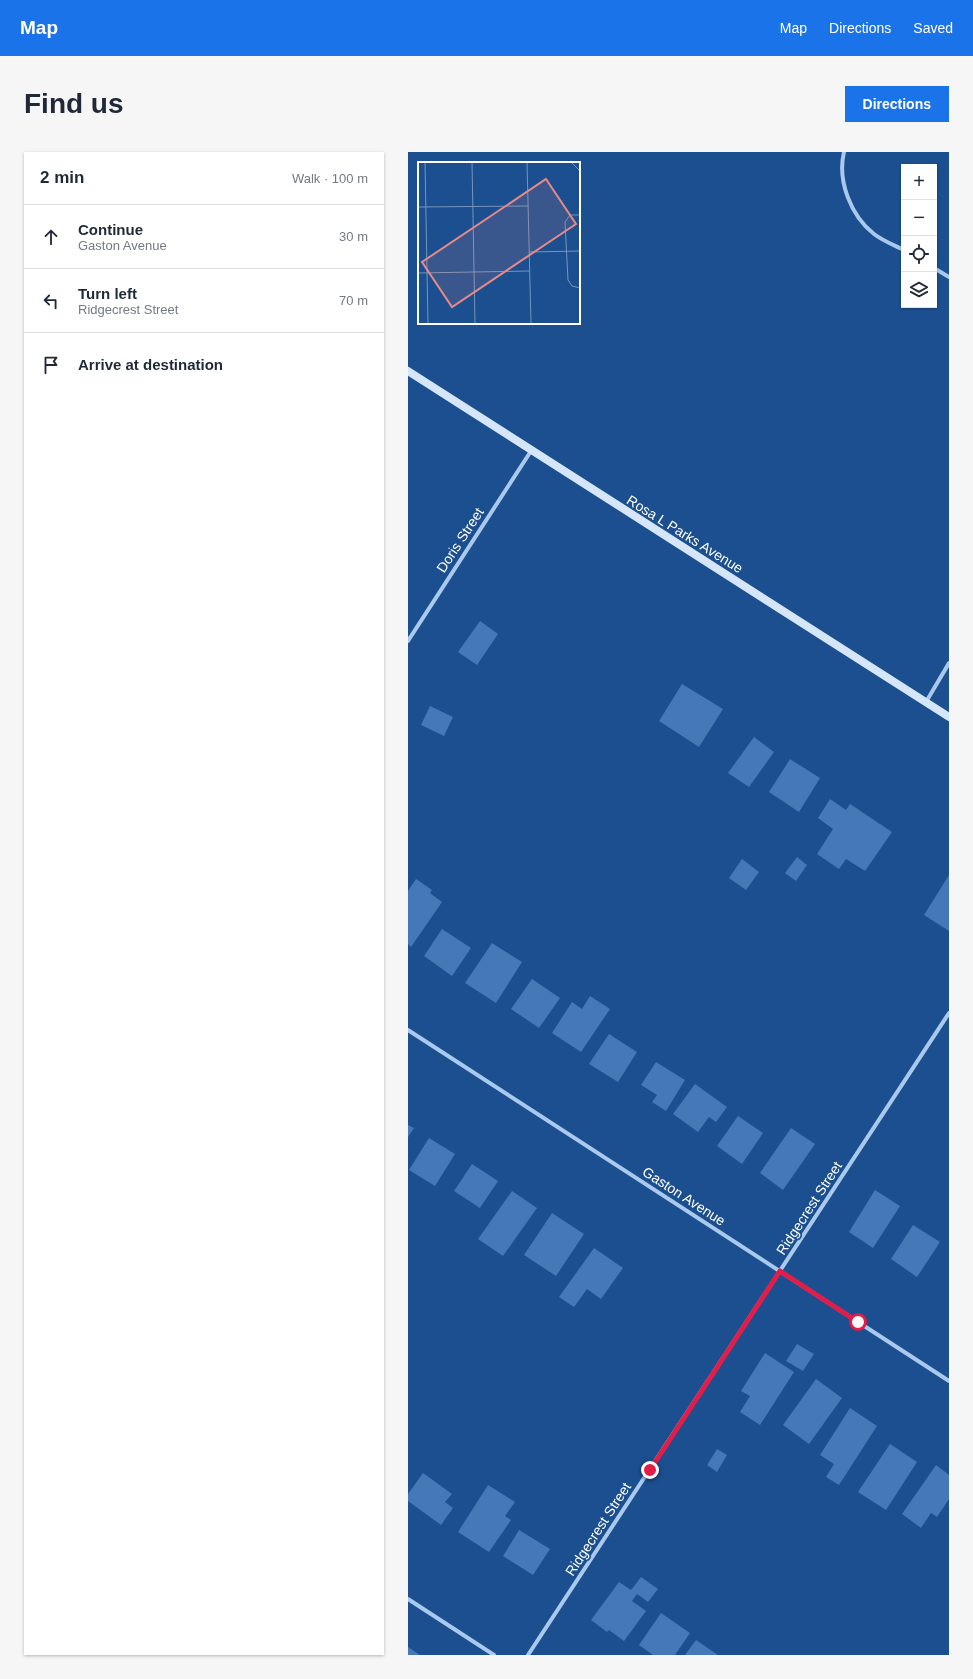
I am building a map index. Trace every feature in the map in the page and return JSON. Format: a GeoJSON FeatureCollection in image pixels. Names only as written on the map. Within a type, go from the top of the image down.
{"type":"FeatureCollection","features":[{"type":"Feature","properties":{"kind":"street"},"geometry":{"type":"LineString","coordinates":[[844,152],[843,177],[849,204],[861,222],[875,235],[901,248]]}},
{"type":"Feature","properties":{"kind":"street"},"geometry":{"type":"LineString","coordinates":[[937,270],[949,277]]}},
{"type":"Feature","properties":{"kind":"street","name":"Rosa L Parks Avenue"},"geometry":{"type":"LineString","coordinates":[[408,372],[949,717]]}},
{"type":"Feature","properties":{"kind":"street","name":"Doris Street"},"geometry":{"type":"LineString","coordinates":[[408,641],[531,451]]}},
{"type":"Feature","properties":{"kind":"street"},"geometry":{"type":"LineString","coordinates":[[926,702],[949,663]]}},
{"type":"Feature","properties":{"kind":"street","name":"Ridgecrest Street"},"geometry":{"type":"LineString","coordinates":[[528,1655],[949,1014]]}},
{"type":"Feature","properties":{"kind":"street","name":"Gaston Avenue"},"geometry":{"type":"LineString","coordinates":[[408,1030],[949,1381]]}},
{"type":"Feature","properties":{"kind":"street"},"geometry":{"type":"LineString","coordinates":[[408,1599],[494,1655]]}},
{"type":"Feature","properties":{"kind":"building"},"geometry":{"type":"Polygon","coordinates":[[[480,621],[498,634],[477,665],[458,652],[480,621]]]}},
{"type":"Feature","properties":{"kind":"building"},"geometry":{"type":"Polygon","coordinates":[[[682,684],[723,709],[699,747],[659,721],[682,684]]]}},
{"type":"Feature","properties":{"kind":"building"},"geometry":{"type":"Polygon","coordinates":[[[430,706],[453,717],[444,736],[421,725],[430,706]]]}},
{"type":"Feature","properties":{"kind":"building"},"geometry":{"type":"Polygon","coordinates":[[[754,737],[774,752],[749,787],[728,773],[754,737]]]}},
{"type":"Feature","properties":{"kind":"building"},"geometry":{"type":"Polygon","coordinates":[[[790,759],[820,778],[799,812],[769,792],[790,759]]]}},
{"type":"Feature","properties":{"kind":"building"},"geometry":{"type":"Polygon","coordinates":[[[830,799],[846,810],[850,804],[892,832],[865,871],[846,859],[839,869],[817,854],[833,829],[818,818],[830,799]]]}},
{"type":"Feature","properties":{"kind":"building"},"geometry":{"type":"Polygon","coordinates":[[[797,857],[807,865],[796,881],[785,873],[797,857]]]}},
{"type":"Feature","properties":{"kind":"building"},"geometry":{"type":"Polygon","coordinates":[[[742,859],[759,872],[746,890],[729,878],[742,859]]]}},
{"type":"Feature","properties":{"kind":"building"},"geometry":{"type":"Polygon","coordinates":[[[949,875],[949,931],[924,915],[949,875]]]}},
{"type":"Feature","properties":{"kind":"building"},"geometry":{"type":"Polygon","coordinates":[[[416,879],[432,890],[430,893],[442,902],[411,947],[408,944],[408,891],[416,879]]]}},
{"type":"Feature","properties":{"kind":"building"},"geometry":{"type":"Polygon","coordinates":[[[442,929],[471,948],[452,976],[424,956],[442,929]]]}},
{"type":"Feature","properties":{"kind":"building"},"geometry":{"type":"Polygon","coordinates":[[[492,943],[522,962],[496,1003],[465,983],[492,943]]]}},
{"type":"Feature","properties":{"kind":"building"},"geometry":{"type":"Polygon","coordinates":[[[532,979],[560,998],[539,1028],[511,1009],[532,979]]]}},
{"type":"Feature","properties":{"kind":"building"},"geometry":{"type":"Polygon","coordinates":[[[590,996],[610,1009],[581,1052],[552,1033],[572,1002],[582,1009],[590,996]]]}},
{"type":"Feature","properties":{"kind":"building"},"geometry":{"type":"Polygon","coordinates":[[[609,1034],[637,1052],[618,1082],[589,1064],[609,1034]]]}},
{"type":"Feature","properties":{"kind":"building"},"geometry":{"type":"Polygon","coordinates":[[[656,1062],[685,1080],[666,1111],[652,1102],[657,1095],[641,1085],[656,1062]]]}},
{"type":"Feature","properties":{"kind":"building"},"geometry":{"type":"Polygon","coordinates":[[[695,1084],[727,1107],[716,1122],[709,1117],[698,1132],[673,1114],[695,1084]]]}},
{"type":"Feature","properties":{"kind":"building"},"geometry":{"type":"Polygon","coordinates":[[[738,1116],[763,1133],[742,1164],[717,1146],[738,1116]]]}},
{"type":"Feature","properties":{"kind":"building"},"geometry":{"type":"Polygon","coordinates":[[[408,1125],[414,1128],[408,1137],[408,1125]]]}},
{"type":"Feature","properties":{"kind":"building"},"geometry":{"type":"Polygon","coordinates":[[[791,1128],[815,1144],[783,1190],[760,1173],[791,1128]]]}},
{"type":"Feature","properties":{"kind":"building"},"geometry":{"type":"Polygon","coordinates":[[[429,1138],[455,1154],[435,1186],[409,1170],[429,1138]]]}},
{"type":"Feature","properties":{"kind":"building"},"geometry":{"type":"Polygon","coordinates":[[[472,1164],[498,1181],[480,1208],[454,1191],[472,1164]]]}},
{"type":"Feature","properties":{"kind":"building"},"geometry":{"type":"Polygon","coordinates":[[[875,1190],[900,1206],[873,1248],[849,1232],[875,1190]]]}},
{"type":"Feature","properties":{"kind":"building"},"geometry":{"type":"Polygon","coordinates":[[[512,1191],[537,1208],[503,1256],[478,1239],[512,1191]]]}},
{"type":"Feature","properties":{"kind":"building"},"geometry":{"type":"Polygon","coordinates":[[[552,1213],[584,1234],[556,1276],[524,1255],[552,1213]]]}},
{"type":"Feature","properties":{"kind":"building"},"geometry":{"type":"Polygon","coordinates":[[[913,1225],[940,1242],[917,1277],[891,1259],[913,1225]]]}},
{"type":"Feature","properties":{"kind":"building"},"geometry":{"type":"Polygon","coordinates":[[[594,1248],[623,1268],[601,1299],[587,1289],[574,1307],[559,1297],[594,1248]]]}},
{"type":"Feature","properties":{"kind":"building"},"geometry":{"type":"Polygon","coordinates":[[[797,1344],[814,1354],[803,1371],[786,1361],[797,1344]]]}},
{"type":"Feature","properties":{"kind":"building"},"geometry":{"type":"Polygon","coordinates":[[[765,1353],[794,1372],[760,1425],[740,1412],[750,1396],[741,1391],[765,1353]]]}},
{"type":"Feature","properties":{"kind":"building"},"geometry":{"type":"Polygon","coordinates":[[[816,1379],[842,1398],[809,1444],[783,1425],[816,1379]]]}},
{"type":"Feature","properties":{"kind":"building"},"geometry":{"type":"Polygon","coordinates":[[[850,1408],[877,1426],[839,1485],[826,1477],[834,1464],[820,1455],[850,1408]]]}},
{"type":"Feature","properties":{"kind":"building"},"geometry":{"type":"Polygon","coordinates":[[[890,1444],[917,1462],[886,1510],[858,1492],[890,1444]]]}},
{"type":"Feature","properties":{"kind":"building"},"geometry":{"type":"Polygon","coordinates":[[[717,1449],[727,1455],[717,1472],[707,1465],[717,1449]]]}},
{"type":"Feature","properties":{"kind":"building"},"geometry":{"type":"Polygon","coordinates":[[[936,1465],[949,1475],[949,1499],[937,1517],[931,1513],[921,1528],[902,1514],[936,1465]]]}},
{"type":"Feature","properties":{"kind":"building"},"geometry":{"type":"Polygon","coordinates":[[[423,1473],[452,1494],[445,1502],[453,1508],[441,1525],[408,1501],[408,1494],[423,1473]]]}},
{"type":"Feature","properties":{"kind":"building"},"geometry":{"type":"Polygon","coordinates":[[[488,1485],[515,1502],[505,1516],[511,1520],[489,1552],[458,1532],[488,1485]]]}},
{"type":"Feature","properties":{"kind":"building"},"geometry":{"type":"Polygon","coordinates":[[[519,1530],[550,1549],[533,1575],[503,1556],[519,1530]]]}},
{"type":"Feature","properties":{"kind":"building"},"geometry":{"type":"Polygon","coordinates":[[[641,1577],[658,1589],[648,1602],[637,1594],[632,1601],[646,1611],[624,1641],[609,1630],[607,1632],[591,1620],[619,1582],[631,1590],[641,1577]]]}},
{"type":"Feature","properties":{"kind":"building"},"geometry":{"type":"Polygon","coordinates":[[[661,1613],[690,1633],[675,1655],[653,1655],[639,1645],[661,1613]]]}},
{"type":"Feature","properties":{"kind":"building"},"geometry":{"type":"Polygon","coordinates":[[[696,1640],[718,1655],[685,1655],[696,1640]]]}},
{"type":"Feature","properties":{"kind":"building"},"geometry":{"type":"Polygon","coordinates":[[[408,1647],[420,1655],[408,1655],[408,1647]]]}},
{"type":"Feature","properties":{"kind":"route"},"geometry":{"type":"LineString","coordinates":[[650,1470],[780,1271],[858,1322]]}}]}
